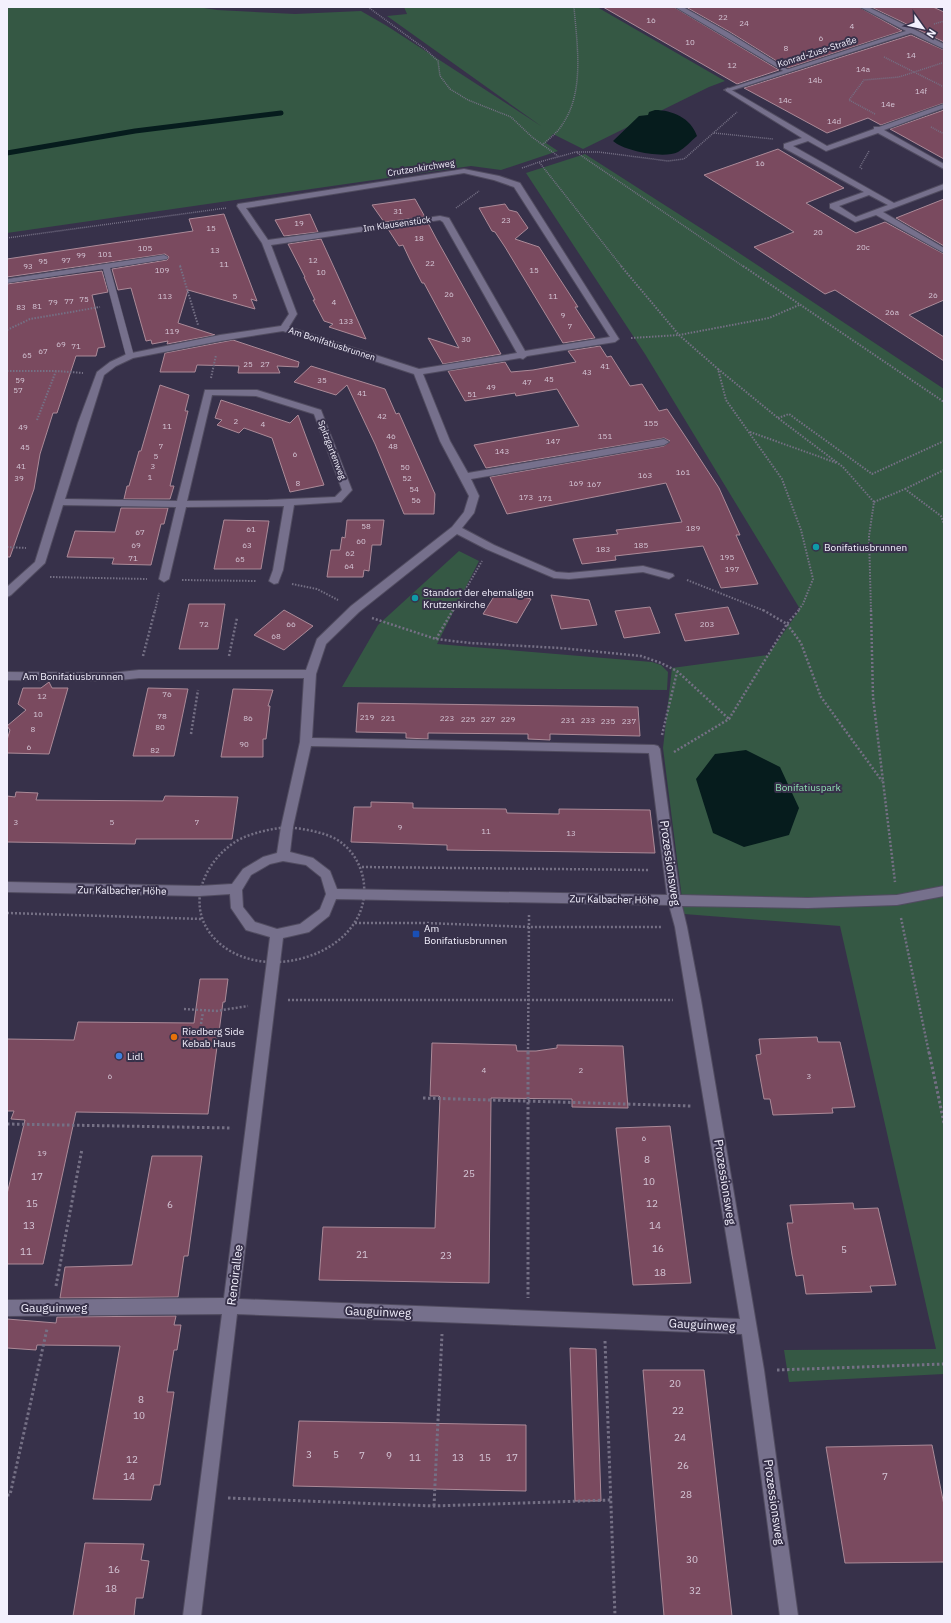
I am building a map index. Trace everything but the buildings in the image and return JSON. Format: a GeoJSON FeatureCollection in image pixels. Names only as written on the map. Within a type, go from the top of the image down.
{"type":"FeatureCollection","features":[{"type":"Feature","properties":{"kind":"street"},"geometry":{"type":"LineString","coordinates":[[678,7],[727,34],[787,71]]}},
{"type":"Feature","properties":{"kind":"street"},"geometry":{"type":"LineString","coordinates":[[863,7],[944,47]]}},
{"type":"Feature","properties":{"kind":"street","name":"Konrad-Zuse-Straße"},"geometry":{"type":"LineString","coordinates":[[755,105],[728,90],[911,31]]}},
{"type":"Feature","properties":{"kind":"street"},"geometry":{"type":"LineString","coordinates":[[755,105],[826,149]]}},
{"type":"Feature","properties":{"kind":"street"},"geometry":{"type":"LineString","coordinates":[[805,156],[944,106]]}},
{"type":"Feature","properties":{"kind":"street"},"geometry":{"type":"LineString","coordinates":[[877,129],[944,167]]}},
{"type":"Feature","properties":{"kind":"street"},"geometry":{"type":"LineString","coordinates":[[809,138],[787,146],[893,205]]}},
{"type":"Feature","properties":{"kind":"street","name":"Crutzenkirchweg"},"geometry":{"type":"LineString","coordinates":[[241,206],[464,171],[496,178],[517,185],[615,339]]}},
{"type":"Feature","properties":{"kind":"street"},"geometry":{"type":"LineString","coordinates":[[870,192],[833,206],[856,220],[944,186]]}},
{"type":"Feature","properties":{"kind":"street"},"geometry":{"type":"LineString","coordinates":[[241,206],[266,243],[293,314],[284,328]]}},
{"type":"Feature","properties":{"kind":"street"},"geometry":{"type":"LineString","coordinates":[[877,212],[944,251]]}},
{"type":"Feature","properties":{"kind":"street","name":"Im Klausenstück"},"geometry":{"type":"LineString","coordinates":[[266,243],[440,218],[446,220],[523,356]]}},
{"type":"Feature","properties":{"kind":"street","name":"Am Bonifatiusbrunnen"},"geometry":{"type":"LineString","coordinates":[[100,374],[113,364],[130,356],[220,338],[284,328],[418,372]]}},
{"type":"Feature","properties":{"kind":"street"},"geometry":{"type":"LineString","coordinates":[[283,856],[287,827],[306,742],[310,674],[321,642],[355,609],[456,529],[469,513],[474,496],[445,441],[418,372],[523,356],[615,339]]}},
{"type":"Feature","properties":{"kind":"street"},"geometry":{"type":"LineString","coordinates":[[7,593],[40,563],[83,423],[100,374]]}},
{"type":"Feature","properties":{"kind":"street"},"geometry":{"type":"LineString","coordinates":[[164,579],[208,392]]}},
{"type":"Feature","properties":{"kind":"street","name":"Spitzgartenweg"},"geometry":{"type":"LineString","coordinates":[[59,502],[181,504],[289,503],[338,500],[347,490],[318,412],[257,393],[208,392]]}},
{"type":"Feature","properties":{"kind":"street"},"geometry":{"type":"LineString","coordinates":[[465,477],[664,442]]}},
{"type":"Feature","properties":{"kind":"street"},"geometry":{"type":"LineString","coordinates":[[274,581],[278,570],[289,503]]}},
{"type":"Feature","properties":{"kind":"street"},"geometry":{"type":"LineString","coordinates":[[456,529],[490,547],[554,575],[570,576],[643,569],[669,576]]}},
{"type":"Feature","properties":{"kind":"street","name":"Am Bonifatiusbrunnen"},"geometry":{"type":"LineString","coordinates":[[7,676],[111,677],[139,674],[310,674]]}},
{"type":"Feature","properties":{"kind":"street","name":"Prozessionsweg"},"geometry":{"type":"LineString","coordinates":[[306,742],[654,749],[674,901],[681,927],[694,1000],[756,1370],[789,1616]]}},
{"type":"Feature","properties":{"kind":"street"},"geometry":{"type":"LineString","coordinates":[[283,856],[309,860],[326,874],[332,894],[325,912],[304,928],[277,934],[251,926],[237,908],[236,889],[247,872],[267,860],[283,856]]}},
{"type":"Feature","properties":{"kind":"street","name":"Zur Kalbacher Höhe"},"geometry":{"type":"LineString","coordinates":[[7,887],[199,891],[236,889]]}},
{"type":"Feature","properties":{"kind":"street","name":"Zur Kalbacher Höhe"},"geometry":{"type":"LineString","coordinates":[[332,894],[808,903],[897,900],[944,891]]}},
{"type":"Feature","properties":{"kind":"street","name":"Renoirallee"},"geometry":{"type":"LineString","coordinates":[[192,1616],[277,934]]}},
{"type":"Feature","properties":{"kind":"street","name":"Gauguinweg"},"geometry":{"type":"LineString","coordinates":[[7,1308],[231,1306],[749,1327]]}},
{"type":"Feature","properties":{"kind":"lane"},"geometry":{"type":"LineString","coordinates":[[7,281],[164,258]]}},
{"type":"Feature","properties":{"kind":"lane"},"geometry":{"type":"LineString","coordinates":[[106,267],[130,356]]}},
{"type":"Feature","properties":{"kind":"path"},"geometry":{"type":"LineString","coordinates":[[368,7],[425,49],[438,61],[440,76],[450,89],[468,100],[511,117],[532,137],[559,156]]}},
{"type":"Feature","properties":{"kind":"path"},"geometry":{"type":"LineString","coordinates":[[542,145],[562,125],[572,107],[578,64],[574,7]]}},
{"type":"Feature","properties":{"kind":"path"},"geometry":{"type":"LineString","coordinates":[[864,46],[944,88]]}},
{"type":"Feature","properties":{"kind":"path"},"geometry":{"type":"LineString","coordinates":[[893,124],[849,100],[864,80],[899,77],[944,62]]}},
{"type":"Feature","properties":{"kind":"path"},"geometry":{"type":"LineString","coordinates":[[755,105],[743,106],[684,159],[668,161],[600,152],[576,152],[539,162],[612,255],[679,334],[718,369],[778,418],[839,464],[874,502]]}},
{"type":"Feature","properties":{"kind":"path"},"geometry":{"type":"LineString","coordinates":[[714,133],[774,139],[791,144]]}},
{"type":"Feature","properties":{"kind":"path"},"geometry":{"type":"LineString","coordinates":[[865,171],[860,167],[870,148],[887,135]]}},
{"type":"Feature","properties":{"kind":"path"},"geometry":{"type":"LineString","coordinates":[[576,152],[944,402]]}},
{"type":"Feature","properties":{"kind":"path"},"geometry":{"type":"LineString","coordinates":[[7,238],[241,206]]}},
{"type":"Feature","properties":{"kind":"path"},"geometry":{"type":"LineString","coordinates":[[180,265],[203,342]]}},
{"type":"Feature","properties":{"kind":"path"},"geometry":{"type":"LineString","coordinates":[[7,330],[30,319],[116,304]]}},
{"type":"Feature","properties":{"kind":"path"},"geometry":{"type":"LineString","coordinates":[[615,339],[679,334],[769,318],[800,305]]}},
{"type":"Feature","properties":{"kind":"path"},"geometry":{"type":"LineString","coordinates":[[208,392],[220,338]]}},
{"type":"Feature","properties":{"kind":"path"},"geometry":{"type":"LineString","coordinates":[[656,762],[729,719],[787,624],[803,604],[813,579],[801,530],[782,479],[726,400],[718,369]]}},
{"type":"Feature","properties":{"kind":"path"},"geometry":{"type":"LineString","coordinates":[[7,371],[56,371],[100,374]]}},
{"type":"Feature","properties":{"kind":"path"},"geometry":{"type":"LineString","coordinates":[[37,420],[56,371]]}},
{"type":"Feature","properties":{"kind":"path"},"geometry":{"type":"LineString","coordinates":[[778,418],[789,414],[872,474],[944,441]]}},
{"type":"Feature","properties":{"kind":"path"},"geometry":{"type":"LineString","coordinates":[[750,432],[839,464]]}},
{"type":"Feature","properties":{"kind":"path"},"geometry":{"type":"LineString","coordinates":[[874,502],[944,470]]}},
{"type":"Feature","properties":{"kind":"path"},"geometry":{"type":"LineString","coordinates":[[905,489],[940,516],[944,524]]}},
{"type":"Feature","properties":{"kind":"path"},"geometry":{"type":"LineString","coordinates":[[874,502],[869,536],[873,697],[897,900],[944,1123]]}},
{"type":"Feature","properties":{"kind":"path"},"geometry":{"type":"LineString","coordinates":[[436,639],[490,547]]}},
{"type":"Feature","properties":{"kind":"path"},"geometry":{"type":"LineString","coordinates":[[30,573],[54,578],[274,581],[317,589],[383,623],[436,639],[470,643],[560,648],[641,656],[678,671],[729,719]]}},
{"type":"Feature","properties":{"kind":"path"},"geometry":{"type":"LineString","coordinates":[[669,576],[692,582],[761,608],[787,624],[801,643],[821,697],[883,782]]}},
{"type":"Feature","properties":{"kind":"path"},"geometry":{"type":"LineString","coordinates":[[139,674],[154,609]]}},
{"type":"Feature","properties":{"kind":"path"},"geometry":{"type":"LineString","coordinates":[[225,674],[237,618]]}},
{"type":"Feature","properties":{"kind":"path"},"geometry":{"type":"LineString","coordinates":[[656,762],[678,671]]}},
{"type":"Feature","properties":{"kind":"path"},"geometry":{"type":"LineString","coordinates":[[191,734],[201,674]]}},
{"type":"Feature","properties":{"kind":"path"},"geometry":{"type":"LineString","coordinates":[[287,827],[312,830],[331,837],[346,847],[362,867],[366,894],[355,923],[340,940],[316,954],[301,959],[274,963],[236,954],[218,943],[203,924],[198,906],[199,891],[208,868],[220,854],[234,843],[256,833],[269,829],[287,827]]}},
{"type":"Feature","properties":{"kind":"path"},"geometry":{"type":"LineString","coordinates":[[362,867],[670,870]]}},
{"type":"Feature","properties":{"kind":"path"},"geometry":{"type":"LineString","coordinates":[[527,898],[530,927],[527,1102],[528,1318]]}},
{"type":"Feature","properties":{"kind":"path"},"geometry":{"type":"LineString","coordinates":[[7,913],[202,919]]}},
{"type":"Feature","properties":{"kind":"path"},"geometry":{"type":"LineString","coordinates":[[355,923],[426,923],[530,927],[681,927]]}},
{"type":"Feature","properties":{"kind":"path"},"geometry":{"type":"LineString","coordinates":[[184,1009],[203,1012],[238,1009],[269,1000],[694,1000]]}},
{"type":"Feature","properties":{"kind":"path"},"geometry":{"type":"LineString","coordinates":[[201,1024],[203,1012]]}},
{"type":"Feature","properties":{"kind":"path"},"geometry":{"type":"LineString","coordinates":[[423,1098],[712,1107]]}},
{"type":"Feature","properties":{"kind":"path"},"geometry":{"type":"LineString","coordinates":[[7,1124],[252,1129]]}},
{"type":"Feature","properties":{"kind":"path"},"geometry":{"type":"LineString","coordinates":[[434,1506],[443,1315]]}},
{"type":"Feature","properties":{"kind":"path"},"geometry":{"type":"LineString","coordinates":[[605,1320],[615,1616]]}},
{"type":"Feature","properties":{"kind":"path"},"geometry":{"type":"LineString","coordinates":[[756,1370],[944,1364]]}},
{"type":"Feature","properties":{"kind":"path"},"geometry":{"type":"LineString","coordinates":[[207,1497],[434,1506],[611,1500]]}},
{"type":"Feature","properties":{"kind":"green space"},"geometry":{"type":"Polygon","coordinates":[[[7,7],[197,7],[217,10],[295,14],[361,11],[387,26],[541,126],[387,16],[407,14],[404,7],[597,7],[725,81],[709,87],[583,149],[553,134],[546,143],[558,151],[501,170],[471,166],[7,233],[7,7]]]}},
{"type":"Feature","properties":{"kind":"green space","name":"Bonifatiuspark"},"geometry":{"type":"Polygon","coordinates":[[[585,154],[727,245],[944,389],[944,1374],[789,1382],[784,1350],[936,1349],[840,926],[684,914],[663,748],[672,668],[768,655],[800,609],[645,354],[526,173],[585,154]]]}},
{"type":"Feature","properties":{"kind":"green space"},"geometry":{"type":"Polygon","coordinates":[[[459,551],[479,561],[437,644],[652,662],[661,665],[668,672],[667,690],[342,687],[378,625],[459,551]]]}},
{"type":"Feature","properties":{"kind":"shaded area"},"geometry":{"type":"Polygon","coordinates":[[[655,110],[674,113],[680,116],[690,124],[697,136],[678,152],[663,155],[635,151],[618,145],[613,141],[639,116],[648,115],[649,112],[655,110]]]}},
{"type":"Feature","properties":{"kind":"shaded area"},"geometry":{"type":"Polygon","coordinates":[[[746,750],[780,767],[799,808],[789,835],[744,847],[713,833],[696,779],[715,754],[746,750]]]}},
{"type":"Feature","properties":{"kind":"waterway"},"geometry":{"type":"LineString","coordinates":[[7,153],[135,131],[281,113]]}},
{"type":"Feature","properties":{"kind":"place","name":"Bonifatiusbrunnen"},"geometry":{"type":"Point","coordinates":[816,547]}},
{"type":"Feature","properties":{"kind":"place","name":"Standort der ehemaligen Krutzenkirche"},"geometry":{"type":"Point","coordinates":[415,598]}},
{"type":"Feature","properties":{"kind":"place","name":"Am Bonifatiusbrunnen"},"geometry":{"type":"Point","coordinates":[416,934]}},
{"type":"Feature","properties":{"kind":"place","name":"Riedberg Side Kebab Haus"},"geometry":{"type":"Point","coordinates":[174,1037]}},
{"type":"Feature","properties":{"kind":"place","name":"Lidl"},"geometry":{"type":"Point","coordinates":[119,1056]}}]}
